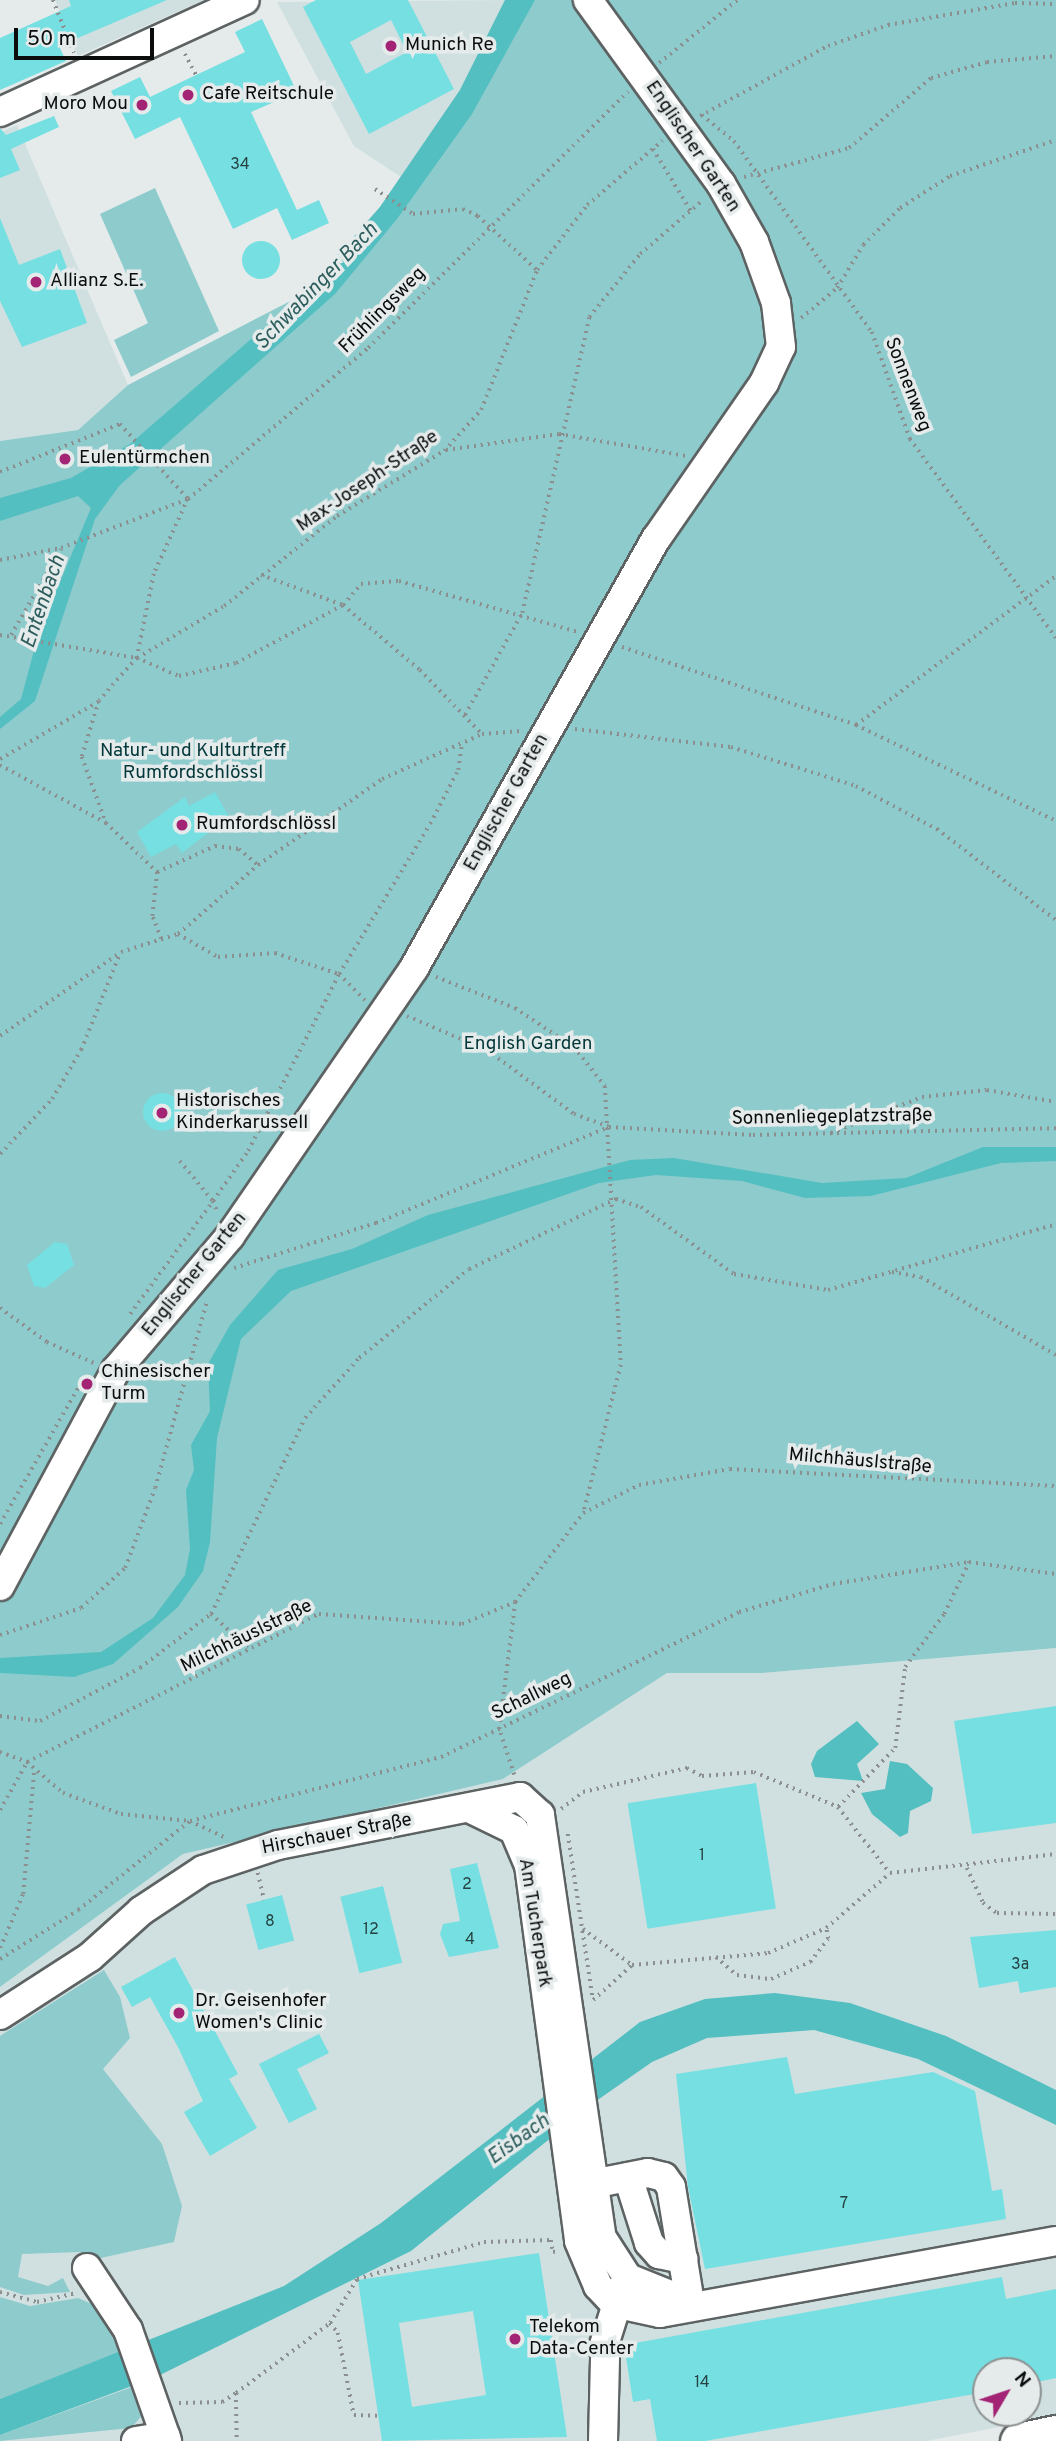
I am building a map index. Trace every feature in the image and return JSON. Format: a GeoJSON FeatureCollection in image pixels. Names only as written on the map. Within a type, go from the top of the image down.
{"type":"FeatureCollection","features":[{"type":"Feature","properties":{"kind":"main road"},"geometry":{"type":"LineString","coordinates":[[1017,2441],[1056,2433]]}},
{"type":"Feature","properties":{"kind":"street","name":"Englischer Garten"},"geometry":{"type":"LineString","coordinates":[[0,1586],[103,1369],[230,1236],[414,968],[548,728],[707,461],[764,383],[783,332],[768,273],[690,120],[645,76],[588,0]]}},
{"type":"Feature","properties":{"kind":"street"},"geometry":{"type":"LineString","coordinates":[[0,112],[233,3]]}},
{"type":"Feature","properties":{"kind":"street"},"geometry":{"type":"LineString","coordinates":[[471,1809],[510,1796]]}},
{"type":"Feature","properties":{"kind":"street","name":"Am Tucherpark"},"geometry":{"type":"LineString","coordinates":[[510,1796],[540,1815],[565,2061]]}},
{"type":"Feature","properties":{"kind":"street","name":"Am Tucherpark"},"geometry":{"type":"LineString","coordinates":[[471,1809],[514,1830],[529,1865],[577,2141],[588,2267],[614,2303]]}},
{"type":"Feature","properties":{"kind":"street","name":"Hirschauer Straße"},"geometry":{"type":"LineString","coordinates":[[0,2015],[90,1957],[193,1876],[253,1866],[471,1809]]}},
{"type":"Feature","properties":{"kind":"street"},"geometry":{"type":"LineString","coordinates":[[583,2186],[648,2173],[671,2188],[690,2303]]}},
{"type":"Feature","properties":{"kind":"street"},"geometry":{"type":"LineString","coordinates":[[628,2177],[649,2243],[659,2254],[683,2259]]}},
{"type":"Feature","properties":{"kind":"street","name":"Am Tucherpark"},"geometry":{"type":"LineString","coordinates":[[583,2186],[602,2238],[628,2278]]}},
{"type":"Feature","properties":{"kind":"street"},"geometry":{"type":"LineString","coordinates":[[614,2303],[660,2313],[690,2303],[1056,2241]]}},
{"type":"Feature","properties":{"kind":"street"},"geometry":{"type":"LineString","coordinates":[[87,2268],[128,2330],[161,2420],[135,2441]]}},
{"type":"Feature","properties":{"kind":"street"},"geometry":{"type":"LineString","coordinates":[[600,2441],[604,2353],[614,2303],[628,2278],[690,2303]]}},
{"type":"Feature","properties":{"kind":"path"},"geometry":{"type":"LineString","coordinates":[[53,0],[83,74]]}},
{"type":"Feature","properties":{"kind":"path","name":"Frühlingsweg"},"geometry":{"type":"LineString","coordinates":[[0,560],[61,548],[70,542],[94,537],[188,499],[368,348],[645,76],[737,0]]}},
{"type":"Feature","properties":{"kind":"path","name":"Max-Joseph-Straße"},"geometry":{"type":"LineString","coordinates":[[138,658],[224,606],[337,516],[444,451],[481,410],[537,271],[587,205],[690,120],[828,46],[888,25],[1015,3],[1056,4]]}},
{"type":"Feature","properties":{"kind":"path"},"geometry":{"type":"LineString","coordinates":[[465,715],[522,613],[559,434],[589,317],[640,254],[721,184],[849,148],[931,78],[987,62],[1056,56]]}},
{"type":"Feature","properties":{"kind":"path","name":"Sonnenweg"},"geometry":{"type":"LineString","coordinates":[[690,120],[734,141],[837,288],[872,332],[911,439],[1027,594],[1056,638]]}},
{"type":"Feature","properties":{"kind":"path"},"geometry":{"type":"LineString","coordinates":[[783,332],[837,288],[863,245],[900,208],[950,176],[1056,140]]}},
{"type":"Feature","properties":{"kind":"path"},"geometry":{"type":"LineString","coordinates":[[653,149],[691,211]]}},
{"type":"Feature","properties":{"kind":"path"},"geometry":{"type":"LineString","coordinates":[[375,189],[409,212],[463,209],[494,226],[537,271]]}},
{"type":"Feature","properties":{"kind":"path"},"geometry":{"type":"LineString","coordinates":[[0,472],[120,424],[152,463],[188,499],[154,574],[138,658],[99,701],[0,762],[106,823],[157,873]]}},
{"type":"Feature","properties":{"kind":"path"},"geometry":{"type":"LineString","coordinates":[[444,451],[559,434],[707,461]]}},
{"type":"Feature","properties":{"kind":"path"},"geometry":{"type":"LineString","coordinates":[[11,635],[61,548]]}},
{"type":"Feature","properties":{"kind":"path"},"geometry":{"type":"LineString","coordinates":[[261,575],[343,606],[465,715],[482,734]]}},
{"type":"Feature","properties":{"kind":"path"},"geometry":{"type":"LineString","coordinates":[[856,725],[1027,594],[1056,576]]}},
{"type":"Feature","properties":{"kind":"path"},"geometry":{"type":"LineString","coordinates":[[1,635],[138,658]]}},
{"type":"Feature","properties":{"kind":"path"},"geometry":{"type":"LineString","coordinates":[[99,701],[82,757],[106,823]]}},
{"type":"Feature","properties":{"kind":"path"},"geometry":{"type":"LineString","coordinates":[[0,1035],[121,951],[161,939],[211,911],[258,865],[382,779],[482,734],[548,728],[731,747],[856,786],[937,829],[1056,920]]}},
{"type":"Feature","properties":{"kind":"path"},"geometry":{"type":"LineString","coordinates":[[123,1323],[213,1201],[254,1140],[339,974],[430,824],[458,770],[463,741]]}},
{"type":"Feature","properties":{"kind":"path"},"geometry":{"type":"LineString","coordinates":[[157,873],[215,846],[239,849],[258,865]]}},
{"type":"Feature","properties":{"kind":"path"},"geometry":{"type":"LineString","coordinates":[[157,873],[152,916],[161,939]]}},
{"type":"Feature","properties":{"kind":"path"},"geometry":{"type":"LineString","coordinates":[[0,1154],[52,1099],[81,1050],[121,951]]}},
{"type":"Feature","properties":{"kind":"path"},"geometry":{"type":"LineString","coordinates":[[414,968],[515,1008],[574,1048],[605,1086],[616,1199],[621,1365],[583,1513]]}},
{"type":"Feature","properties":{"kind":"path"},"geometry":{"type":"LineString","coordinates":[[830,1134],[922,1097],[987,1090],[1056,1102]]}},
{"type":"Feature","properties":{"kind":"path"},"geometry":{"type":"LineString","coordinates":[[226,1272],[376,1223],[609,1127]]}},
{"type":"Feature","properties":{"kind":"path","name":"Sonnenliegeplatzstraße"},"geometry":{"type":"LineString","coordinates":[[609,1127],[830,1134],[1056,1128]]}},
{"type":"Feature","properties":{"kind":"path"},"geometry":{"type":"LineString","coordinates":[[180,1161],[213,1201],[230,1236]]}},
{"type":"Feature","properties":{"kind":"path"},"geometry":{"type":"LineString","coordinates":[[0,1716],[40,1721],[140,1668],[211,1615],[305,1418],[359,1358],[469,1269],[616,1199],[641,1207],[734,1274],[828,1290],[1056,1224]]}},
{"type":"Feature","properties":{"kind":"path"},"geometry":{"type":"LineString","coordinates":[[890,1272],[921,1277],[1056,1355]]}},
{"type":"Feature","properties":{"kind":"path"},"geometry":{"type":"LineString","coordinates":[[0,1635],[80,1608],[125,1568],[155,1488],[210,1292]]}},
{"type":"Feature","properties":{"kind":"path"},"geometry":{"type":"LineString","coordinates":[[0,1308],[47,1342],[103,1369],[0,1524]]}},
{"type":"Feature","properties":{"kind":"path","name":"Milchhäuslstraße"},"geometry":{"type":"LineString","coordinates":[[27,1762],[319,1614],[462,1624],[515,1602],[583,1513],[639,1485],[730,1469],[1056,1486]]}},
{"type":"Feature","properties":{"kind":"path"},"geometry":{"type":"LineString","coordinates":[[838,1807],[895,1748],[905,1667],[944,1614],[969,1562]]}},
{"type":"Feature","properties":{"kind":"path","name":"Schallweg"},"geometry":{"type":"LineString","coordinates":[[27,1762],[34,1771],[63,1793],[121,1814],[190,1821],[441,1757],[739,1612],[905,1569],[969,1562],[1056,1574]]}},
{"type":"Feature","properties":{"kind":"path"},"geometry":{"type":"LineString","coordinates":[[510,1796],[515,1778],[499,1729],[515,1602]]}},
{"type":"Feature","properties":{"kind":"path"},"geometry":{"type":"LineString","coordinates":[[211,1615],[248,1648]]}},
{"type":"Feature","properties":{"kind":"path"},"geometry":{"type":"LineString","coordinates":[[0,1752],[27,1762],[0,1810]]}},
{"type":"Feature","properties":{"kind":"path"},"geometry":{"type":"LineString","coordinates":[[564,1808],[583,1792],[687,1768],[702,1776],[754,1772],[838,1807],[890,1873]]}},
{"type":"Feature","properties":{"kind":"path"},"geometry":{"type":"LineString","coordinates":[[0,1948],[23,1894],[34,1771]]}},
{"type":"Feature","properties":{"kind":"path"},"geometry":{"type":"LineString","coordinates":[[0,1959],[78,1910],[190,1821],[215,1828],[258,1873],[270,1870]]}},
{"type":"Feature","properties":{"kind":"path"},"geometry":{"type":"LineString","coordinates":[[593,2000],[632,1965],[768,1953],[826,1928],[890,1873],[967,1868],[1056,1854]]}},
{"type":"Feature","properties":{"kind":"path"},"geometry":{"type":"LineString","coordinates":[[253,1866],[264,1899]]}},
{"type":"Feature","properties":{"kind":"path"},"geometry":{"type":"LineString","coordinates":[[967,1868],[983,1903],[997,1913],[1056,1914]]}},
{"type":"Feature","properties":{"kind":"path"},"geometry":{"type":"LineString","coordinates":[[583,1928],[632,1965]]}},
{"type":"Feature","properties":{"kind":"path"},"geometry":{"type":"LineString","coordinates":[[716,1957],[737,1975],[771,1979],[810,1962],[828,1939],[826,1928]]}},
{"type":"Feature","properties":{"kind":"path"},"geometry":{"type":"LineString","coordinates":[[161,2420],[175,2403],[222,2402],[236,2393],[330,2323],[357,2279],[441,2249],[531,2238],[551,2240],[553,2252]]}},
{"type":"Feature","properties":{"kind":"path"},"geometry":{"type":"LineString","coordinates":[[0,2292],[37,2302],[103,2292]]}},
{"type":"Feature","properties":{"kind":"path"},"geometry":{"type":"LineString","coordinates":[[330,2323],[338,2333],[354,2415],[378,2416]]}},
{"type":"Feature","properties":{"kind":"path"},"geometry":{"type":"LineString","coordinates":[[236,2393],[237,2441]]}},
{"type":"Feature","properties":{"kind":"shaded area"},"geometry":{"type":"Polygon","coordinates":[[[55,0],[204,0],[78,56],[55,0]]]}},
{"type":"Feature","properties":{"kind":"shaded area","name":"Munich Re"},"geometry":{"type":"Polygon","coordinates":[[[505,0],[460,90],[401,177],[354,146],[277,2],[505,0]]]}},
{"type":"Feature","properties":{"kind":"shaded area"},"geometry":{"type":"Polygon","coordinates":[[[17,125],[128,385],[78,430],[0,441],[0,132],[17,125]]]}},
{"type":"Feature","properties":{"kind":"shaded area"},"geometry":{"type":"Polygon","coordinates":[[[1056,1648],[1056,2416],[1042,2419],[1042,2357],[972,2357],[972,2427],[999,2427],[927,2441],[0,2441],[0,1987],[183,1854],[503,1779],[667,1673],[762,1673],[1056,1648]]]}},
{"type":"Feature","properties":{"kind":"green space","name":"English Garden"},"geometry":{"type":"Polygon","coordinates":[[[505,0],[1056,0],[1056,1648],[762,1673],[667,1673],[503,1779],[183,1854],[0,1987],[0,441],[78,430],[128,385],[304,294],[380,207],[460,90],[505,0]]]}},
{"type":"Feature","properties":{"kind":"green space"},"geometry":{"type":"Polygon","coordinates":[[[155,188],[219,331],[131,377],[114,340],[148,323],[100,214],[155,188]]]}},
{"type":"Feature","properties":{"kind":"green space"},"geometry":{"type":"Polygon","coordinates":[[[104,1970],[120,1997],[130,2038],[103,2069],[162,2144],[182,2206],[174,2242],[96,2259],[81,2252],[22,2254],[18,2277],[48,2286],[63,2278],[70,2292],[24,2295],[0,2287],[0,2036],[104,1970]]]}},
{"type":"Feature","properties":{"kind":"green space"},"geometry":{"type":"Polygon","coordinates":[[[0,2297],[30,2306],[78,2298],[94,2305],[121,2352],[0,2399],[0,2297]]]}},
{"type":"Feature","properties":{"kind":"green space"},"geometry":{"type":"Polygon","coordinates":[[[132,2387],[145,2412],[131,2428],[0,2441],[0,2435],[132,2387]]]}},
{"type":"Feature","properties":{"kind":"water","name":"Schwabinger Bach"},"geometry":{"type":"Polygon","coordinates":[[[505,0],[535,0],[472,114],[397,219],[335,294],[120,485],[95,519],[35,701],[0,729],[0,717],[21,699],[39,632],[91,508],[78,496],[0,521],[0,498],[71,478],[130,444],[303,294],[380,207],[460,90],[505,0]]]}},
{"type":"Feature","properties":{"kind":"water"},"geometry":{"type":"Polygon","coordinates":[[[983,1147],[1056,1147],[1056,1161],[1001,1163],[871,1196],[805,1198],[742,1181],[656,1175],[599,1183],[291,1291],[241,1339],[217,1438],[210,1542],[203,1571],[178,1607],[113,1664],[74,1677],[0,1673],[0,1658],[101,1652],[153,1618],[185,1575],[190,1549],[186,1490],[194,1470],[191,1445],[210,1411],[208,1364],[230,1325],[278,1270],[352,1249],[428,1215],[630,1160],[674,1158],[822,1183],[906,1178],[983,1147]]]}},
{"type":"Feature","properties":{"kind":"water"},"geometry":{"type":"Polygon","coordinates":[[[857,1721],[879,1744],[857,1764],[863,1781],[815,1777],[811,1764],[817,1751],[857,1721]]]}},
{"type":"Feature","properties":{"kind":"water"},"geometry":{"type":"Polygon","coordinates":[[[890,1761],[907,1764],[933,1788],[931,1801],[910,1811],[908,1833],[900,1837],[872,1814],[861,1793],[885,1789],[890,1761]]]}},
{"type":"Feature","properties":{"kind":"water","name":"Eisbach"},"geometry":{"type":"Polygon","coordinates":[[[775,1993],[850,2003],[946,2036],[1056,2090],[1056,2125],[918,2059],[814,2030],[707,2038],[652,2062],[599,2099],[411,2251],[156,2377],[0,2435],[0,2399],[284,2286],[381,2223],[640,2022],[705,1999],[775,1993]]]}},
{"type":"Feature","properties":{"kind":"building"},"geometry":{"type":"Polygon","coordinates":[[[69,0],[167,0],[59,46],[66,61],[0,90],[0,38],[71,6],[69,0]]]}},
{"type":"Feature","properties":{"kind":"building"},"geometry":{"type":"Polygon","coordinates":[[[316,0],[408,0],[454,89],[369,134],[303,7],[316,0]],[[391,20],[350,42],[366,74],[407,52],[391,20]]]}},
{"type":"Feature","properties":{"kind":"building"},"geometry":{"type":"Polygon","coordinates":[[[262,19],[297,92],[251,112],[297,210],[319,200],[329,223],[292,240],[277,208],[233,229],[180,117],[135,139],[111,91],[140,77],[150,97],[245,52],[235,32],[262,19]]]}},
{"type":"Feature","properties":{"kind":"building"},"geometry":{"type":"Polygon","coordinates":[[[54,116],[59,127],[11,149],[20,170],[0,178],[0,128],[6,135],[54,116]]]}},
{"type":"Feature","properties":{"kind":"building","name":"Allianz S.E."},"geometry":{"type":"Polygon","coordinates":[[[0,218],[19,265],[60,249],[87,323],[22,347],[0,301],[0,218]]]}},
{"type":"Feature","properties":{"kind":"building"},"geometry":{"type":"Polygon","coordinates":[[[261,241],[274,247],[280,260],[274,273],[261,279],[248,273],[242,260],[248,247],[261,241]]]}},
{"type":"Feature","properties":{"kind":"building","name":"Rumfordschlössl"},"geometry":{"type":"Polygon","coordinates":[[[215,792],[229,817],[182,853],[176,844],[151,857],[137,832],[185,797],[189,806],[215,792]]]}},
{"type":"Feature","properties":{"kind":"building","name":"Historisches Kinderkarussell"},"geometry":{"type":"Polygon","coordinates":[[[162,1093],[175,1099],[181,1112],[175,1125],[162,1131],[149,1125],[143,1112],[149,1099],[162,1093]]]}},
{"type":"Feature","properties":{"kind":"building"},"geometry":{"type":"Polygon","coordinates":[[[55,1242],[67,1244],[74,1265],[45,1288],[34,1286],[27,1265],[55,1242]]]}},
{"type":"Feature","properties":{"kind":"building"},"geometry":{"type":"Polygon","coordinates":[[[1056,1706],[1056,1823],[972,1834],[954,1721],[1056,1706]]]}},
{"type":"Feature","properties":{"kind":"building"},"geometry":{"type":"Polygon","coordinates":[[[756,1783],[776,1908],[647,1929],[628,1803],[756,1783]]]}},
{"type":"Feature","properties":{"kind":"building"},"geometry":{"type":"Polygon","coordinates":[[[477,1863],[499,1948],[449,1957],[440,1934],[443,1924],[460,1921],[450,1869],[477,1863]]]}},
{"type":"Feature","properties":{"kind":"building"},"geometry":{"type":"Polygon","coordinates":[[[383,1886],[402,1963],[359,1973],[340,1897],[383,1886]]]}},
{"type":"Feature","properties":{"kind":"building"},"geometry":{"type":"Polygon","coordinates":[[[282,1895],[294,1940],[258,1950],[246,1905],[282,1895]]]}},
{"type":"Feature","properties":{"kind":"building"},"geometry":{"type":"Polygon","coordinates":[[[1056,1930],[1056,1987],[1020,1993],[1018,1981],[979,1988],[970,1937],[1056,1930]]]}},
{"type":"Feature","properties":{"kind":"building"},"geometry":{"type":"Polygon","coordinates":[[[175,1957],[238,2074],[229,2079],[257,2128],[210,2156],[184,2112],[203,2101],[178,2047],[150,1997],[132,2007],[121,1987],[175,1957]]]}},
{"type":"Feature","properties":{"kind":"building"},"geometry":{"type":"Polygon","coordinates":[[[319,2034],[329,2053],[297,2069],[317,2109],[289,2123],[259,2064],[319,2034]]]}},
{"type":"Feature","properties":{"kind":"building"},"geometry":{"type":"Polygon","coordinates":[[[787,2057],[795,2094],[933,2072],[975,2091],[992,2191],[1002,2189],[1006,2219],[705,2269],[688,2187],[676,2074],[787,2057]]]}},
{"type":"Feature","properties":{"kind":"building","name":"Telekom Data-Center"},"geometry":{"type":"Polygon","coordinates":[[[539,2253],[567,2437],[382,2441],[358,2280],[539,2253]],[[473,2311],[399,2323],[412,2407],[486,2395],[473,2311]]]}},
{"type":"Feature","properties":{"kind":"building"},"geometry":{"type":"Polygon","coordinates":[[[1002,2277],[1006,2299],[1056,2289],[1056,2378],[1042,2381],[1042,2357],[972,2357],[972,2394],[705,2441],[657,2441],[650,2399],[633,2402],[624,2345],[1002,2277]]]}},
{"type":"Feature","properties":{"kind":"place","name":"Munich Re"},"geometry":{"type":"Point","coordinates":[391,46]}},
{"type":"Feature","properties":{"kind":"place","name":"Cafe Reitschule"},"geometry":{"type":"Point","coordinates":[188,95]}},
{"type":"Feature","properties":{"kind":"place","name":"Moro Mou"},"geometry":{"type":"Point","coordinates":[142,105]}},
{"type":"Feature","properties":{"kind":"place","name":"Allianz S.E."},"geometry":{"type":"Point","coordinates":[36,282]}},
{"type":"Feature","properties":{"kind":"place","name":"Eulentürmchen"},"geometry":{"type":"Point","coordinates":[65,459]}},
{"type":"Feature","properties":{"kind":"place","name":"Rumfordschlössl"},"geometry":{"type":"Point","coordinates":[182,825]}},
{"type":"Feature","properties":{"kind":"place","name":"Historisches Kinderkarussell"},"geometry":{"type":"Point","coordinates":[162,1113]}},
{"type":"Feature","properties":{"kind":"place","name":"Chinesischer Turm"},"geometry":{"type":"Point","coordinates":[87,1384]}},
{"type":"Feature","properties":{"kind":"place","name":"Dr. Geisenhofer Women's Clinic"},"geometry":{"type":"Point","coordinates":[179,2013]}},
{"type":"Feature","properties":{"kind":"place","name":"Telekom Data-Center"},"geometry":{"type":"Point","coordinates":[515,2339]}},
{"type":"Feature","properties":{"kind":"water label","name":"Entenbach"},"geometry":{"type":"Point","coordinates":[44,602]}},
{"type":"Feature","properties":{"kind":"park label","name":"Natur- und Kulturtreff Rumfordschlössl"},"geometry":{"type":"Point","coordinates":[193,763]}}]}
